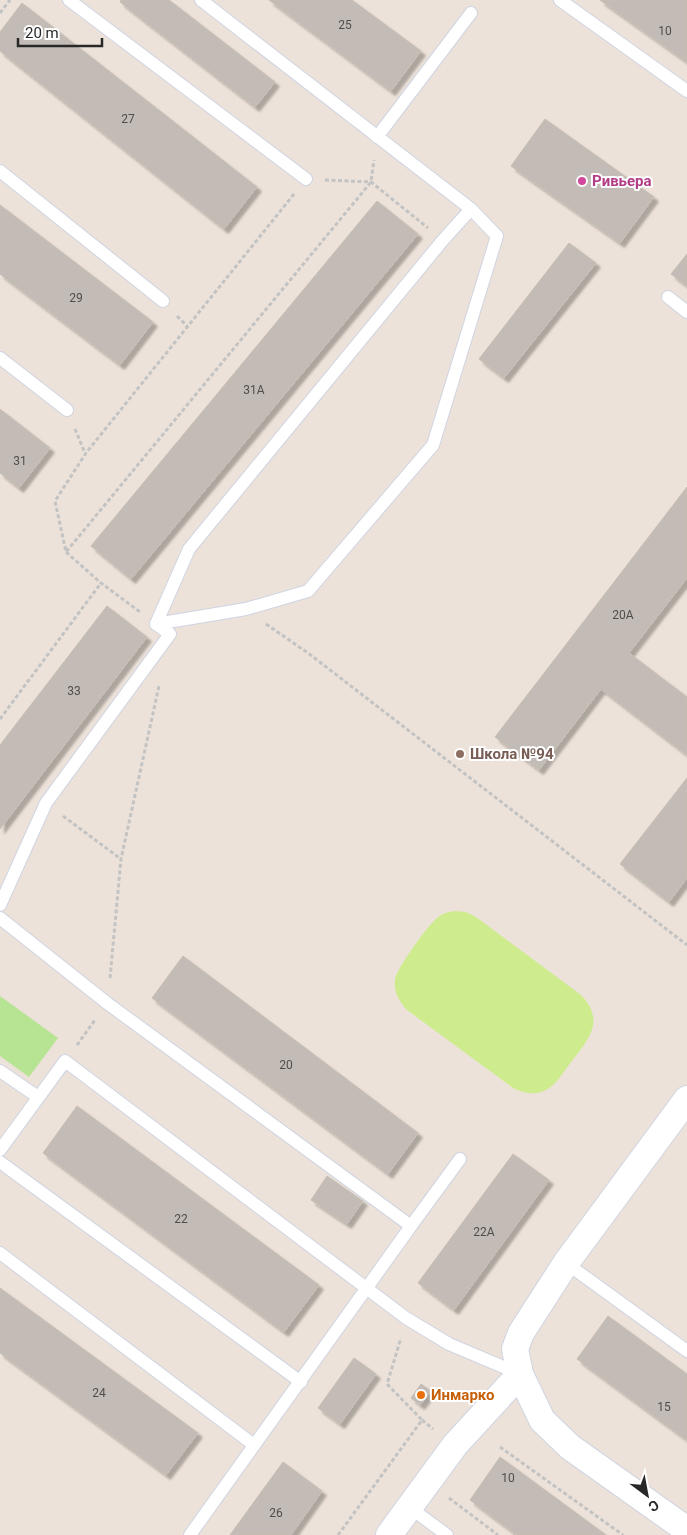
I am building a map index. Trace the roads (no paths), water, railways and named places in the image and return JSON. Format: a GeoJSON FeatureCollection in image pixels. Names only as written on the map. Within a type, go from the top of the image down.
{"type":"FeatureCollection","features":[{"type":"Feature","properties":{"kind":"street"},"geometry":{"type":"LineString","coordinates":[[687,1099],[566,1263],[521,1333],[514,1349],[520,1374],[542,1420],[570,1447],[687,1530]]}},
{"type":"Feature","properties":{"kind":"street"},"geometry":{"type":"LineString","coordinates":[[389,1535],[455,1445],[520,1374]]}},
{"type":"Feature","properties":{"kind":"lane"},"geometry":{"type":"LineString","coordinates":[[70,0],[306,179]]}},
{"type":"Feature","properties":{"kind":"lane"},"geometry":{"type":"LineString","coordinates":[[156,624],[246,609],[308,590],[433,445],[497,236],[471,209],[201,0]]}},
{"type":"Feature","properties":{"kind":"lane"},"geometry":{"type":"LineString","coordinates":[[560,0],[687,92]]}},
{"type":"Feature","properties":{"kind":"lane"},"geometry":{"type":"LineString","coordinates":[[377,137],[471,13]]}},
{"type":"Feature","properties":{"kind":"lane"},"geometry":{"type":"LineString","coordinates":[[0,170],[163,301]]}},
{"type":"Feature","properties":{"kind":"lane"},"geometry":{"type":"LineString","coordinates":[[156,624],[188,549],[443,240],[471,209]]}},
{"type":"Feature","properties":{"kind":"lane"},"geometry":{"type":"LineString","coordinates":[[668,297],[687,312]]}},
{"type":"Feature","properties":{"kind":"lane"},"geometry":{"type":"LineString","coordinates":[[0,358],[67,410]]}},
{"type":"Feature","properties":{"kind":"lane"},"geometry":{"type":"LineString","coordinates":[[0,905],[46,803],[170,634],[156,624]]}},
{"type":"Feature","properties":{"kind":"lane"},"geometry":{"type":"LineString","coordinates":[[0,918],[107,1002],[411,1226]]}},
{"type":"Feature","properties":{"kind":"lane"},"geometry":{"type":"LineString","coordinates":[[0,1150],[65,1062],[406,1318],[449,1344],[520,1374]]}},
{"type":"Feature","properties":{"kind":"lane"},"geometry":{"type":"LineString","coordinates":[[0,1070],[38,1097]]}},
{"type":"Feature","properties":{"kind":"lane"},"geometry":{"type":"LineString","coordinates":[[190,1535],[460,1159]]}},
{"type":"Feature","properties":{"kind":"lane"},"geometry":{"type":"LineString","coordinates":[[0,1162],[301,1382]]}},
{"type":"Feature","properties":{"kind":"lane"},"geometry":{"type":"LineString","coordinates":[[0,1253],[254,1445]]}},
{"type":"Feature","properties":{"kind":"lane"},"geometry":{"type":"LineString","coordinates":[[566,1263],[687,1351]]}},
{"type":"Feature","properties":{"kind":"lane"},"geometry":{"type":"LineString","coordinates":[[409,1507],[447,1535]]}},
{"type":"Feature","properties":{"kind":"place","name":"Ривьера"},"geometry":{"type":"Point","coordinates":[582,181]}},
{"type":"Feature","properties":{"kind":"place","name":"Школа №94"},"geometry":{"type":"Point","coordinates":[460,754]}},
{"type":"Feature","properties":{"kind":"place","name":"Инмарко"},"geometry":{"type":"Point","coordinates":[421,1395]}}]}
